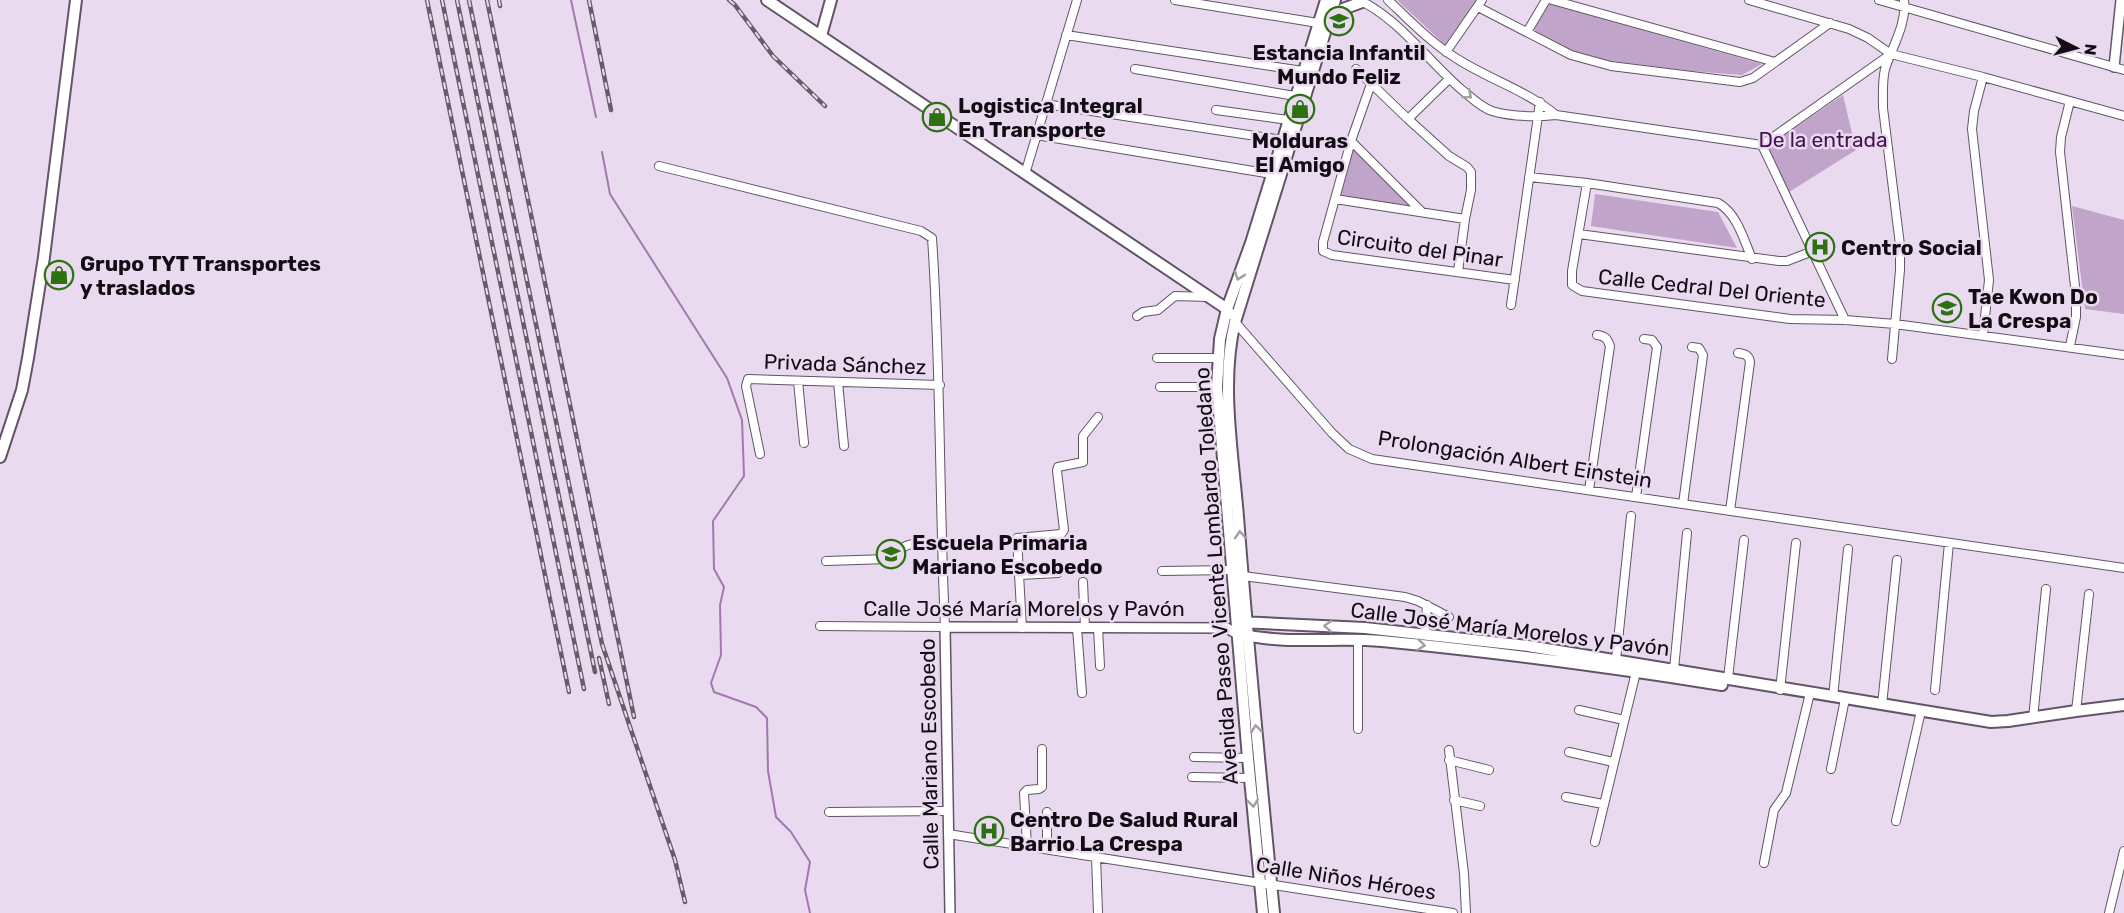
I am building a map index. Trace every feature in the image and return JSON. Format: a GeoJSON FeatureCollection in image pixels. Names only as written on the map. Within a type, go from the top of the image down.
{"type":"FeatureCollection","features":[{"type":"Feature","properties":{"kind":"main road"},"geometry":{"type":"LineString","coordinates":[[0,457],[22,390],[28,358],[45,246],[76,0]]}},
{"type":"Feature","properties":{"kind":"main road","name":"Prolongación Albert Einstein"},"geometry":{"type":"LineString","coordinates":[[767,0],[1227,309],[1235,322]]}},
{"type":"Feature","properties":{"kind":"main road"},"geometry":{"type":"LineString","coordinates":[[820,36],[831,0]]}},
{"type":"Feature","properties":{"kind":"main road","name":"Avenida Paseo Vicente Lombardo Toledano"},"geometry":{"type":"LineString","coordinates":[[1274,913],[1266,884],[1248,758],[1239,628],[1243,576],[1228,373],[1230,344],[1235,322],[1323,21],[1326,0]]}},
{"type":"Feature","properties":{"kind":"main road","name":"Avenida Paseo Vicente Lombardo Toledano"},"geometry":{"type":"LineString","coordinates":[[1263,913],[1266,884],[1231,570],[1217,387],[1218,358],[1227,309],[1272,174],[1303,71],[1323,21],[1335,0]]}},
{"type":"Feature","properties":{"kind":"main road"},"geometry":{"type":"LineString","coordinates":[[1323,21],[1360,1]]}},
{"type":"Feature","properties":{"kind":"main road","name":"Calle José María Morelos y Pavón"},"geometry":{"type":"LineString","coordinates":[[1239,628],[1274,639],[1358,640],[1425,634],[1558,651],[1783,689]]}},
{"type":"Feature","properties":{"kind":"main road","name":"Calle José María Morelos y Pavón"},"geometry":{"type":"LineString","coordinates":[[1239,628],[1400,637],[1636,672],[1783,689],[1991,722],[2124,705]]}},
{"type":"Feature","properties":{"kind":"street"},"geometry":{"type":"LineString","coordinates":[[1025,174],[1077,0]]}},
{"type":"Feature","properties":{"kind":"street"},"geometry":{"type":"LineString","coordinates":[[1175,0],[1323,21]]}},
{"type":"Feature","properties":{"kind":"street"},"geometry":{"type":"LineString","coordinates":[[1388,0],[1446,52],[1540,102],[1556,115]]}},
{"type":"Feature","properties":{"kind":"street"},"geometry":{"type":"LineString","coordinates":[[1527,32],[1546,0]]}},
{"type":"Feature","properties":{"kind":"street"},"geometry":{"type":"LineString","coordinates":[[1552,0],[1775,62]]}},
{"type":"Feature","properties":{"kind":"street"},"geometry":{"type":"LineString","coordinates":[[1749,0],[1830,23],[1868,38],[1891,54],[1983,76],[2124,116]]}},
{"type":"Feature","properties":{"kind":"street"},"geometry":{"type":"LineString","coordinates":[[1879,0],[1905,4],[2119,68],[2121,0]]}},
{"type":"Feature","properties":{"kind":"street"},"geometry":{"type":"LineString","coordinates":[[1360,1],[1381,13],[1449,79],[1482,106],[1491,110],[1537,116],[1556,115],[1762,145],[1891,54]]}},
{"type":"Feature","properties":{"kind":"street"},"geometry":{"type":"LineString","coordinates":[[1446,52],[1480,4],[1570,55],[1611,66],[1740,82],[1753,78],[1830,23]]}},
{"type":"Feature","properties":{"kind":"street"},"geometry":{"type":"LineString","coordinates":[[1892,359],[1900,245],[1883,108],[1885,71],[1905,4]]}},
{"type":"Feature","properties":{"kind":"street"},"geometry":{"type":"LineString","coordinates":[[1066,35],[1303,71]]}},
{"type":"Feature","properties":{"kind":"street"},"geometry":{"type":"LineString","coordinates":[[1417,46],[1427,36]]}},
{"type":"Feature","properties":{"kind":"street"},"geometry":{"type":"LineString","coordinates":[[1134,69],[1295,96]]}},
{"type":"Feature","properties":{"kind":"street"},"geometry":{"type":"LineString","coordinates":[[1356,69],[1449,156],[1471,172],[1472,182],[1458,272]]}},
{"type":"Feature","properties":{"kind":"street"},"geometry":{"type":"LineString","coordinates":[[1983,76],[1972,129],[1989,280],[1983,335]]}},
{"type":"Feature","properties":{"kind":"street"},"geometry":{"type":"LineString","coordinates":[[1408,119],[1449,79]]}},
{"type":"Feature","properties":{"kind":"street"},"geometry":{"type":"LineString","coordinates":[[1371,84],[1351,141],[1335,200],[1465,219]]}},
{"type":"Feature","properties":{"kind":"street"},"geometry":{"type":"LineString","coordinates":[[2070,101],[2061,137],[2060,152],[2076,295],[2076,317],[2070,346]]}},
{"type":"Feature","properties":{"kind":"street"},"geometry":{"type":"LineString","coordinates":[[1511,305],[1540,102]]}},
{"type":"Feature","properties":{"kind":"street"},"geometry":{"type":"LineString","coordinates":[[1045,104],[1282,140]]}},
{"type":"Feature","properties":{"kind":"street"},"geometry":{"type":"LineString","coordinates":[[1216,111],[1288,120]]}},
{"type":"Feature","properties":{"kind":"street"},"geometry":{"type":"LineString","coordinates":[[1036,135],[1272,174]]}},
{"type":"Feature","properties":{"kind":"street"},"geometry":{"type":"LineString","coordinates":[[1351,141],[1421,211]]}},
{"type":"Feature","properties":{"kind":"street"},"geometry":{"type":"LineString","coordinates":[[1762,145],[1845,320],[1983,335],[2124,355]]}},
{"type":"Feature","properties":{"kind":"street","name":"Calle Mariano Escobedo"},"geometry":{"type":"LineString","coordinates":[[659,166],[921,231],[932,238],[940,385],[941,546],[945,627],[950,913]]}},
{"type":"Feature","properties":{"kind":"street"},"geometry":{"type":"LineString","coordinates":[[1529,177],[1587,183],[1718,203],[1731,214],[1752,259]]}},
{"type":"Feature","properties":{"kind":"street","name":"Calle Cedral Del Oriente"},"geometry":{"type":"LineString","coordinates":[[1587,183],[1572,271],[1572,285],[1582,291],[1781,318],[1845,320]]}},
{"type":"Feature","properties":{"kind":"street","name":"Circuito del Pinar"},"geometry":{"type":"LineString","coordinates":[[1335,200],[1322,248],[1325,253],[1515,280]]}},
{"type":"Feature","properties":{"kind":"street"},"geometry":{"type":"LineString","coordinates":[[1579,234],[1752,259],[1787,261],[1813,251]]}},
{"type":"Feature","properties":{"kind":"street"},"geometry":{"type":"LineString","coordinates":[[1137,316],[1143,312],[1158,310],[1175,296],[1209,297]]}},
{"type":"Feature","properties":{"kind":"street","name":"Prolongación Albert Einstein"},"geometry":{"type":"LineString","coordinates":[[1235,322],[1332,433],[1349,449],[1372,459],[2124,568]]}},
{"type":"Feature","properties":{"kind":"street"},"geometry":{"type":"LineString","coordinates":[[1589,490],[1610,346],[1607,339],[1597,335]]}},
{"type":"Feature","properties":{"kind":"street"},"geometry":{"type":"LineString","coordinates":[[1636,497],[1657,347],[1652,340],[1644,339]]}},
{"type":"Feature","properties":{"kind":"street"},"geometry":{"type":"LineString","coordinates":[[1683,504],[1703,355],[1700,348],[1692,346]]}},
{"type":"Feature","properties":{"kind":"street"},"geometry":{"type":"LineString","coordinates":[[1730,511],[1750,362],[1749,357],[1745,354],[1738,353]]}},
{"type":"Feature","properties":{"kind":"street"},"geometry":{"type":"LineString","coordinates":[[1157,358],[1218,358]]}},
{"type":"Feature","properties":{"kind":"street","name":"Privada Sánchez"},"geometry":{"type":"LineString","coordinates":[[760,454],[746,387],[748,380],[940,385]]}},
{"type":"Feature","properties":{"kind":"street"},"geometry":{"type":"LineString","coordinates":[[798,381],[804,443]]}},
{"type":"Feature","properties":{"kind":"street"},"geometry":{"type":"LineString","coordinates":[[838,382],[844,446]]}},
{"type":"Feature","properties":{"kind":"street"},"geometry":{"type":"LineString","coordinates":[[1160,387],[1217,387]]}},
{"type":"Feature","properties":{"kind":"street"},"geometry":{"type":"LineString","coordinates":[[1022,628],[1017,538],[1061,534],[1064,530],[1058,467],[1083,462],[1084,433],[1098,417]]}},
{"type":"Feature","properties":{"kind":"street"},"geometry":{"type":"LineString","coordinates":[[1616,660],[1631,516]]}},
{"type":"Feature","properties":{"kind":"street"},"geometry":{"type":"LineString","coordinates":[[1674,669],[1688,533]]}},
{"type":"Feature","properties":{"kind":"street"},"geometry":{"type":"LineString","coordinates":[[1728,678],[1744,540]]}},
{"type":"Feature","properties":{"kind":"street"},"geometry":{"type":"LineString","coordinates":[[1783,689],[1796,543]]}},
{"type":"Feature","properties":{"kind":"street"},"geometry":{"type":"LineString","coordinates":[[1935,690],[1949,543]]}},
{"type":"Feature","properties":{"kind":"street"},"geometry":{"type":"LineString","coordinates":[[826,561],[888,559],[896,556],[900,548],[908,544],[941,546]]}},
{"type":"Feature","properties":{"kind":"street"},"geometry":{"type":"LineString","coordinates":[[1833,697],[1848,549]]}},
{"type":"Feature","properties":{"kind":"street"},"geometry":{"type":"LineString","coordinates":[[1882,705],[1898,560]]}},
{"type":"Feature","properties":{"kind":"street"},"geometry":{"type":"LineString","coordinates":[[1162,571],[1231,570]]}},
{"type":"Feature","properties":{"kind":"street"},"geometry":{"type":"LineString","coordinates":[[1020,575],[1058,573]]}},
{"type":"Feature","properties":{"kind":"street"},"geometry":{"type":"LineString","coordinates":[[1243,576],[1405,597],[1449,616]]}},
{"type":"Feature","properties":{"kind":"street"},"geometry":{"type":"LineString","coordinates":[[1082,693],[1083,582]]}},
{"type":"Feature","properties":{"kind":"street"},"geometry":{"type":"LineString","coordinates":[[2033,718],[2046,589]]}},
{"type":"Feature","properties":{"kind":"street"},"geometry":{"type":"LineString","coordinates":[[2076,711],[2089,594]]}},
{"type":"Feature","properties":{"kind":"street"},"geometry":{"type":"LineString","coordinates":[[1425,634],[1427,605]]}},
{"type":"Feature","properties":{"kind":"street","name":"Calle José María Morelos y Pavón"},"geometry":{"type":"LineString","coordinates":[[820,626],[1239,628]]}},
{"type":"Feature","properties":{"kind":"street"},"geometry":{"type":"LineString","coordinates":[[1098,628],[1100,666]]}},
{"type":"Feature","properties":{"kind":"street"},"geometry":{"type":"LineString","coordinates":[[1358,640],[1358,729]]}},
{"type":"Feature","properties":{"kind":"street"},"geometry":{"type":"LineString","coordinates":[[1595,842],[1636,672]]}},
{"type":"Feature","properties":{"kind":"street"},"geometry":{"type":"LineString","coordinates":[[1764,863],[1774,810],[1786,793],[1810,693]]}},
{"type":"Feature","properties":{"kind":"street"},"geometry":{"type":"LineString","coordinates":[[1832,769],[1845,699]]}},
{"type":"Feature","properties":{"kind":"street"},"geometry":{"type":"LineString","coordinates":[[1578,710],[1624,720]]}},
{"type":"Feature","properties":{"kind":"street"},"geometry":{"type":"LineString","coordinates":[[1896,821],[1921,711]]}},
{"type":"Feature","properties":{"kind":"street"},"geometry":{"type":"LineString","coordinates":[[1027,846],[1024,793],[1027,790],[1042,787],[1042,749]]}},
{"type":"Feature","properties":{"kind":"street"},"geometry":{"type":"LineString","coordinates":[[1449,750],[1464,873],[1466,913]]}},
{"type":"Feature","properties":{"kind":"street"},"geometry":{"type":"LineString","coordinates":[[1569,752],[1613,762]]}},
{"type":"Feature","properties":{"kind":"street"},"geometry":{"type":"LineString","coordinates":[[1194,757],[1248,758]]}},
{"type":"Feature","properties":{"kind":"street"},"geometry":{"type":"LineString","coordinates":[[1449,760],[1489,770]]}},
{"type":"Feature","properties":{"kind":"street"},"geometry":{"type":"LineString","coordinates":[[1192,777],[1250,778]]}},
{"type":"Feature","properties":{"kind":"street"},"geometry":{"type":"LineString","coordinates":[[1566,797],[1603,804]]}},
{"type":"Feature","properties":{"kind":"street"},"geometry":{"type":"LineString","coordinates":[[1454,800],[1480,806]]}},
{"type":"Feature","properties":{"kind":"street"},"geometry":{"type":"LineString","coordinates":[[829,812],[948,811]]}},
{"type":"Feature","properties":{"kind":"street"},"geometry":{"type":"LineString","coordinates":[[1047,812],[1047,849]]}},
{"type":"Feature","properties":{"kind":"street","name":"Calle Niños Héroes"},"geometry":{"type":"LineString","coordinates":[[948,834],[1453,913]]}},
{"type":"Feature","properties":{"kind":"street"},"geometry":{"type":"LineString","coordinates":[[2109,913],[2124,851]]}},
{"type":"Feature","properties":{"kind":"street"},"geometry":{"type":"LineString","coordinates":[[1096,856],[1098,913]]}},
{"type":"Feature","properties":{"kind":"green space"},"geometry":{"type":"Polygon","coordinates":[[[1397,0],[1476,0],[1445,45],[1397,0]]]}},
{"type":"Feature","properties":{"kind":"green space"},"geometry":{"type":"Polygon","coordinates":[[[1549,4],[1762,64],[1742,75],[1611,61],[1578,53],[1534,30],[1549,4]]]}},
{"type":"Feature","properties":{"kind":"green space","name":"De la entrada"},"geometry":{"type":"Polygon","coordinates":[[[1843,95],[1856,150],[1789,192],[1764,149],[1843,95]]]}},
{"type":"Feature","properties":{"kind":"green space"},"geometry":{"type":"Polygon","coordinates":[[[1353,147],[1411,206],[1338,197],[1353,147]]]}},
{"type":"Feature","properties":{"kind":"green space"},"geometry":{"type":"Polygon","coordinates":[[[1595,194],[1718,212],[1737,248],[1591,226],[1595,194]]]}},
{"type":"Feature","properties":{"kind":"green space"},"geometry":{"type":"Polygon","coordinates":[[[2072,206],[2124,220],[2124,314],[2085,309],[2072,206]]]}},
{"type":"Feature","properties":{"kind":"waterway"},"geometry":{"type":"LineString","coordinates":[[571,0],[596,117]]}},
{"type":"Feature","properties":{"kind":"waterway"},"geometry":{"type":"LineString","coordinates":[[602,152],[610,194],[727,378],[742,420],[744,476],[713,521],[714,569],[724,587],[720,605],[721,655],[711,683],[714,692],[756,707],[767,718],[768,771],[776,817],[791,832],[810,862],[805,890],[810,913]]}},
{"type":"Feature","properties":{"kind":"railway"},"geometry":{"type":"LineString","coordinates":[[427,0],[569,692]]}},
{"type":"Feature","properties":{"kind":"railway"},"geometry":{"type":"LineString","coordinates":[[442,0],[584,689]]}},
{"type":"Feature","properties":{"kind":"railway"},"geometry":{"type":"LineString","coordinates":[[457,0],[595,672]]}},
{"type":"Feature","properties":{"kind":"railway"},"geometry":{"type":"LineString","coordinates":[[469,0],[602,644],[675,860],[685,902]]}},
{"type":"Feature","properties":{"kind":"railway"},"geometry":{"type":"LineString","coordinates":[[487,0],[634,717]]}},
{"type":"Feature","properties":{"kind":"railway"},"geometry":{"type":"LineString","coordinates":[[499,0],[500,6]]}},
{"type":"Feature","properties":{"kind":"railway"},"geometry":{"type":"LineString","coordinates":[[589,0],[611,110]]}},
{"type":"Feature","properties":{"kind":"railway"},"geometry":{"type":"LineString","coordinates":[[729,0],[773,56],[825,106]]}},
{"type":"Feature","properties":{"kind":"railway"},"geometry":{"type":"LineString","coordinates":[[599,658],[609,704]]}},
{"type":"Feature","properties":{"kind":"place","name":"Estancia Infantil Mundo Feliz"},"geometry":{"type":"Point","coordinates":[1339,21]}},
{"type":"Feature","properties":{"kind":"place","name":"Molduras El Amigo"},"geometry":{"type":"Point","coordinates":[1300,109]}},
{"type":"Feature","properties":{"kind":"place","name":"Logistica Integral En Transporte"},"geometry":{"type":"Point","coordinates":[937,117]}},
{"type":"Feature","properties":{"kind":"place","name":"Centro Social"},"geometry":{"type":"Point","coordinates":[1820,247]}},
{"type":"Feature","properties":{"kind":"place","name":"Grupo TYT Transportes y traslados"},"geometry":{"type":"Point","coordinates":[59,275]}},
{"type":"Feature","properties":{"kind":"place","name":"Tae Kwon Do La Crespa"},"geometry":{"type":"Point","coordinates":[1947,308]}},
{"type":"Feature","properties":{"kind":"place","name":"Escuela Primaria Mariano Escobedo"},"geometry":{"type":"Point","coordinates":[891,554]}},
{"type":"Feature","properties":{"kind":"place","name":"Centro De Salud Rural Barrio La Crespa"},"geometry":{"type":"Point","coordinates":[989,831]}}]}
